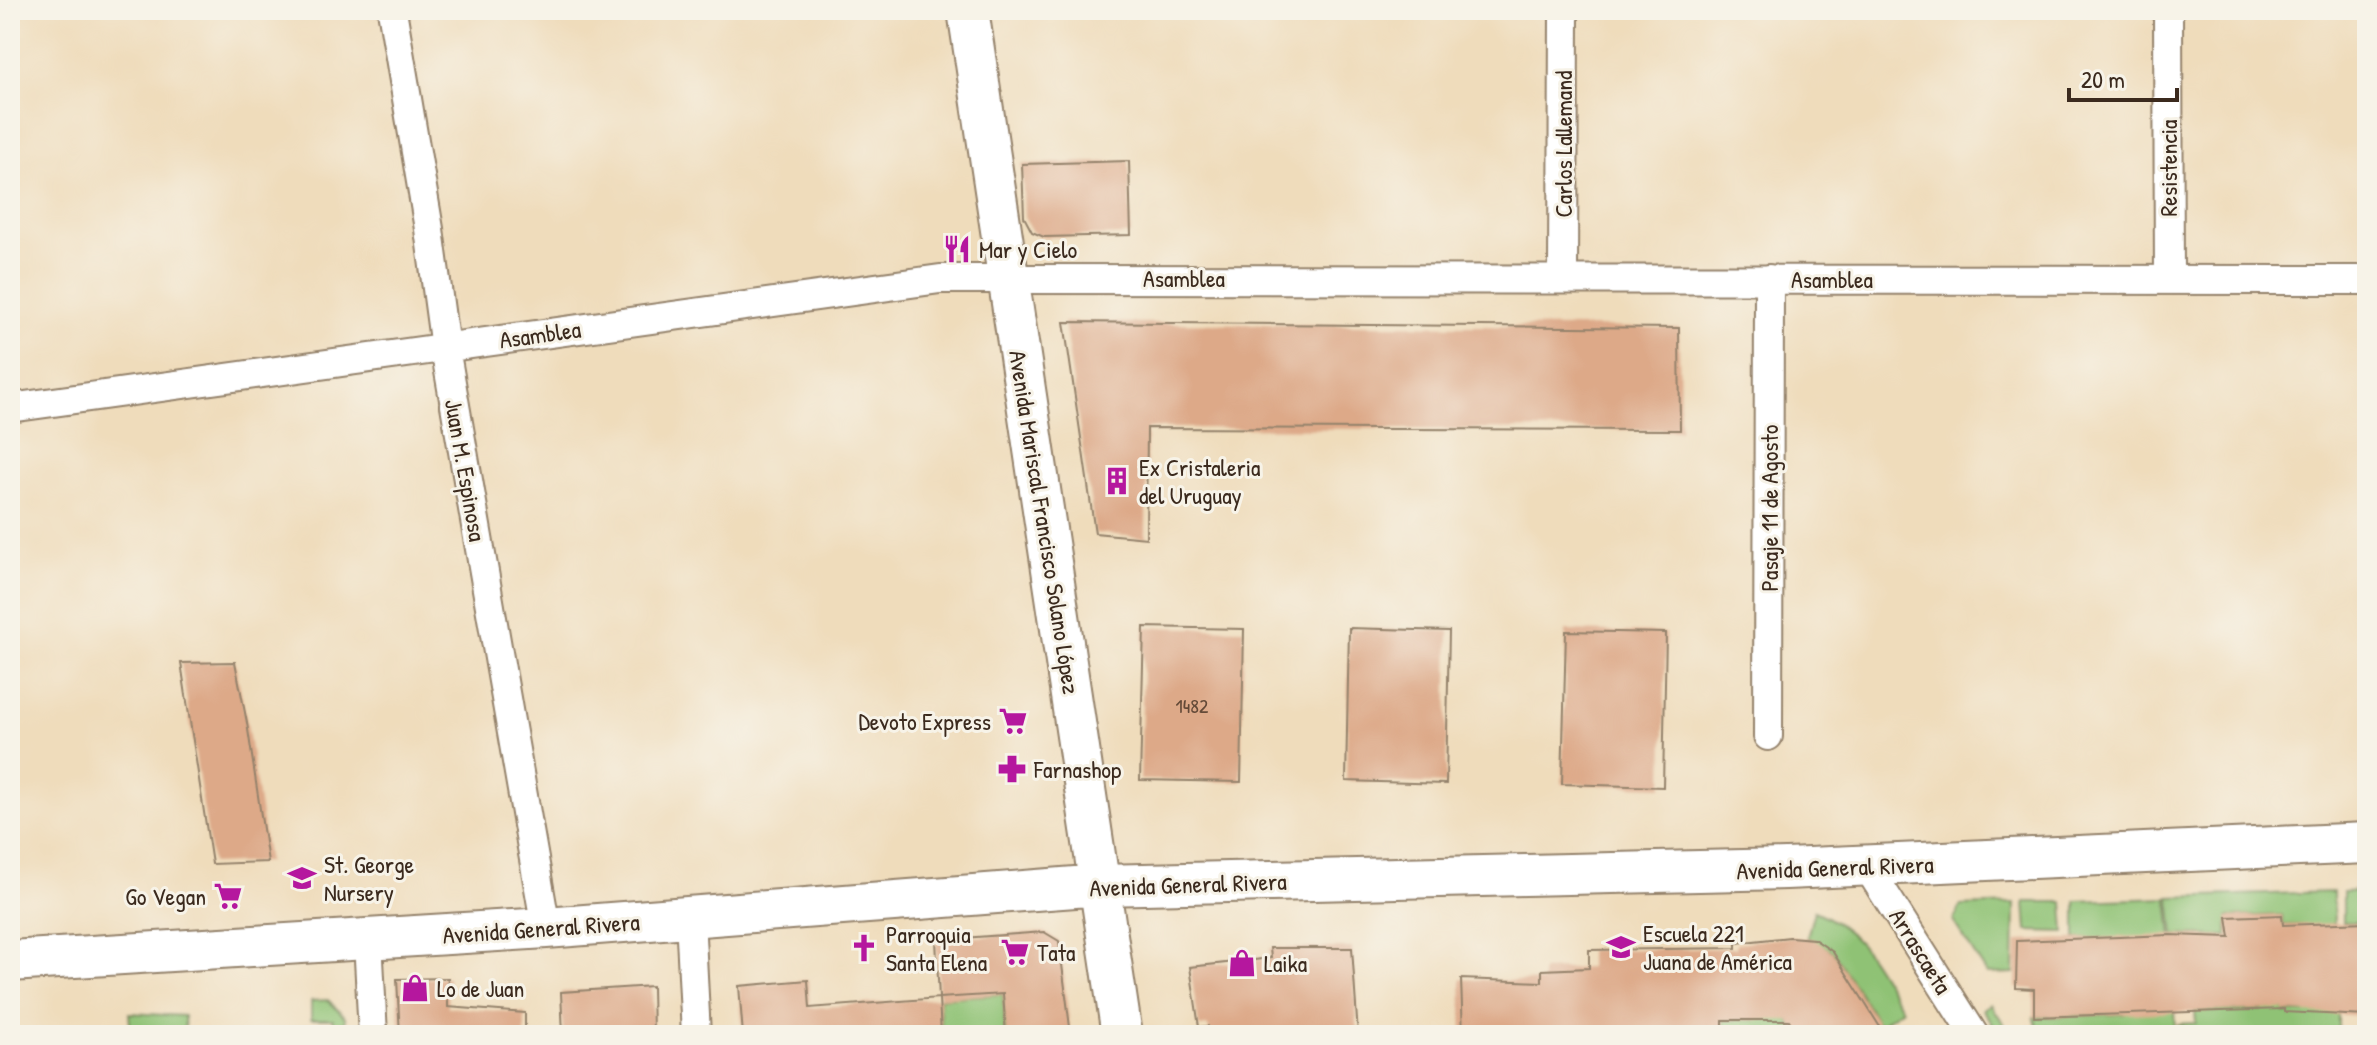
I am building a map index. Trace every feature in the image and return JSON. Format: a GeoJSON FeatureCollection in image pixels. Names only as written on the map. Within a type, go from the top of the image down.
{"type":"FeatureCollection","features":[{"type":"Feature","properties":{"kind":"main road","name":"Avenida Mariscal Francisco Solano López"},"geometry":{"type":"LineString","coordinates":[[968,10],[1122,1035]]}},
{"type":"Feature","properties":{"kind":"main road","name":"Avenida General Rivera"},"geometry":{"type":"LineString","coordinates":[[10,961],[546,928],[1101,885],[1867,866],[2367,843]]}},
{"type":"Feature","properties":{"kind":"street","name":"Juan M. Espinosa"},"geometry":{"type":"LineString","coordinates":[[392,10],[429,229],[445,348],[546,928]]}},
{"type":"Feature","properties":{"kind":"street","name":"Carlos Lallemand"},"geometry":{"type":"LineString","coordinates":[[1563,277],[1564,10]]}},
{"type":"Feature","properties":{"kind":"street","name":"Resistencia"},"geometry":{"type":"LineString","coordinates":[[2168,10],[2169,279]]}},
{"type":"Feature","properties":{"kind":"street","name":"Asamblea"},"geometry":{"type":"LineString","coordinates":[[10,408],[940,279],[1563,277],[2367,280]]}},
{"type":"Feature","properties":{"kind":"street","name":"Pasaje 11 de Agosto"},"geometry":{"type":"LineString","coordinates":[[1768,736],[1769,279]]}},
{"type":"Feature","properties":{"kind":"street","name":"Arrascaeta"},"geometry":{"type":"LineString","coordinates":[[1867,866],[1974,1035]]}},
{"type":"Feature","properties":{"kind":"street"},"geometry":{"type":"LineString","coordinates":[[690,917],[696,1035]]}},
{"type":"Feature","properties":{"kind":"street"},"geometry":{"type":"LineString","coordinates":[[368,940],[373,1035]]}},
{"type":"Feature","properties":{"kind":"green space"},"geometry":{"type":"Polygon","coordinates":[[[2365,891],[2367,922],[2343,922],[2343,892],[2365,891]]]}},
{"type":"Feature","properties":{"kind":"green space"},"geometry":{"type":"Polygon","coordinates":[[[2333,892],[2334,925],[2283,925],[2282,915],[2228,917],[2228,936],[2174,935],[2170,897],[2333,892]]]}},
{"type":"Feature","properties":{"kind":"green space"},"geometry":{"type":"Polygon","coordinates":[[[2168,898],[2172,938],[2076,939],[2076,901],[2168,898]]]}},
{"type":"Feature","properties":{"kind":"green space"},"geometry":{"type":"Polygon","coordinates":[[[2025,902],[2063,902],[2065,932],[2027,931],[2025,902]]]}},
{"type":"Feature","properties":{"kind":"green space"},"geometry":{"type":"Polygon","coordinates":[[[2015,904],[2014,973],[1987,974],[1953,921],[1961,906],[2015,904]]]}},
{"type":"Feature","properties":{"kind":"green space"},"geometry":{"type":"Polygon","coordinates":[[[1814,911],[1831,919],[1856,940],[1902,1009],[1879,1025],[1833,952],[1807,937],[1814,911]]]}},
{"type":"Feature","properties":{"kind":"green space"},"geometry":{"type":"Polygon","coordinates":[[[2173,981],[2175,1035],[2075,1035],[2074,1032],[2073,1035],[2040,1035],[2034,1017],[2124,1014],[2173,981]]]}},
{"type":"Feature","properties":{"kind":"green space"},"geometry":{"type":"Polygon","coordinates":[[[2264,993],[2283,995],[2285,1013],[2304,1013],[2304,1002],[2338,1005],[2338,1035],[2178,1035],[2178,1024],[2196,1023],[2195,1011],[2262,1010],[2264,993]]]}},
{"type":"Feature","properties":{"kind":"green space"},"geometry":{"type":"Polygon","coordinates":[[[1003,994],[1006,1035],[941,1035],[939,998],[1003,994]]]}},
{"type":"Feature","properties":{"kind":"green space"},"geometry":{"type":"Polygon","coordinates":[[[328,1000],[345,1017],[346,1035],[333,1035],[333,1019],[311,1019],[311,1001],[328,1000]]]}},
{"type":"Feature","properties":{"kind":"green space"},"geometry":{"type":"Polygon","coordinates":[[[1991,1004],[2011,1035],[2000,1035],[1983,1009],[1991,1004]]]}},
{"type":"Feature","properties":{"kind":"green space"},"geometry":{"type":"Polygon","coordinates":[[[1757,1007],[1783,1009],[1798,1035],[1723,1035],[1723,1020],[1755,1020],[1757,1007]]]}},
{"type":"Feature","properties":{"kind":"green space"},"geometry":{"type":"Polygon","coordinates":[[[129,1013],[184,1016],[185,1035],[131,1035],[129,1013]]]}},
{"type":"Feature","properties":{"kind":"building"},"geometry":{"type":"Polygon","coordinates":[[[1129,161],[1131,235],[1044,237],[1032,232],[1024,217],[1022,164],[1129,161]]]}},
{"type":"Feature","properties":{"kind":"building","name":"Ex Cristaleria del Uruguay"},"geometry":{"type":"Polygon","coordinates":[[[1064,322],[1679,328],[1680,430],[1147,428],[1146,538],[1095,533],[1064,322]]]}},
{"type":"Feature","properties":{"kind":"building"},"geometry":{"type":"Polygon","coordinates":[[[1144,627],[1244,629],[1241,782],[1140,780],[1144,627]]]}},
{"type":"Feature","properties":{"kind":"building"},"geometry":{"type":"Polygon","coordinates":[[[1349,628],[1449,631],[1446,784],[1346,781],[1349,628]]]}},
{"type":"Feature","properties":{"kind":"building"},"geometry":{"type":"Polygon","coordinates":[[[1566,631],[1666,633],[1663,787],[1562,784],[1566,631]]]}},
{"type":"Feature","properties":{"kind":"building"},"geometry":{"type":"Polygon","coordinates":[[[235,662],[268,862],[212,864],[181,663],[235,662]]]}},
{"type":"Feature","properties":{"kind":"building"},"geometry":{"type":"Polygon","coordinates":[[[2282,915],[2283,925],[2367,922],[2367,1016],[2284,1012],[2284,1009],[2034,1017],[2034,989],[2016,988],[2017,941],[2170,935],[2230,937],[2227,917],[2282,915]]]}},
{"type":"Feature","properties":{"kind":"building"},"geometry":{"type":"Polygon","coordinates":[[[1044,932],[1059,941],[1071,1035],[1006,1035],[1003,994],[939,998],[936,940],[1044,932]]]}},
{"type":"Feature","properties":{"kind":"building"},"geometry":{"type":"Polygon","coordinates":[[[1790,937],[1814,939],[1833,952],[1885,1035],[1798,1035],[1789,1020],[1723,1020],[1723,1035],[1463,1035],[1461,979],[1542,982],[1542,970],[1589,968],[1589,950],[1736,948],[1736,943],[1790,937]]]}},
{"type":"Feature","properties":{"kind":"building"},"geometry":{"type":"Polygon","coordinates":[[[1270,948],[1352,948],[1358,1035],[1210,1035],[1208,1026],[1199,1027],[1190,967],[1271,958],[1270,948]]]}},
{"type":"Feature","properties":{"kind":"building"},"geometry":{"type":"Polygon","coordinates":[[[448,978],[448,1007],[525,1013],[525,1035],[400,1035],[397,979],[448,978]]]}},
{"type":"Feature","properties":{"kind":"building"},"geometry":{"type":"Polygon","coordinates":[[[808,980],[810,1008],[939,998],[941,1035],[743,1035],[739,986],[808,980]]]}},
{"type":"Feature","properties":{"kind":"building"},"geometry":{"type":"Polygon","coordinates":[[[652,986],[653,1035],[563,1035],[561,992],[652,986]]]}},
{"type":"Feature","properties":{"kind":"place","name":"Mar y Cielo"},"geometry":{"type":"Point","coordinates":[957,249]}},
{"type":"Feature","properties":{"kind":"place","name":"Ex Cristaleria del Uruguay"},"geometry":{"type":"Point","coordinates":[1117,481]}},
{"type":"Feature","properties":{"kind":"place","name":"Devoto Express"},"geometry":{"type":"Point","coordinates":[1013,721]}},
{"type":"Feature","properties":{"kind":"place","name":"Farnashop"},"geometry":{"type":"Point","coordinates":[1012,769]}},
{"type":"Feature","properties":{"kind":"place","name":"St. George Nursery"},"geometry":{"type":"Point","coordinates":[302,878]}},
{"type":"Feature","properties":{"kind":"place","name":"Go Vegan"},"geometry":{"type":"Point","coordinates":[228,896]}},
{"type":"Feature","properties":{"kind":"place","name":"Escuela 221 Juana de América"},"geometry":{"type":"Point","coordinates":[1621,947]}},
{"type":"Feature","properties":{"kind":"place","name":"Parroquia Santa Elena"},"geometry":{"type":"Point","coordinates":[864,948]}},
{"type":"Feature","properties":{"kind":"place","name":"Tata"},"geometry":{"type":"Point","coordinates":[1015,952]}},
{"type":"Feature","properties":{"kind":"place","name":"Laika"},"geometry":{"type":"Point","coordinates":[1242,963]}},
{"type":"Feature","properties":{"kind":"place","name":"Lo de Juan"},"geometry":{"type":"Point","coordinates":[415,988]}}]}
